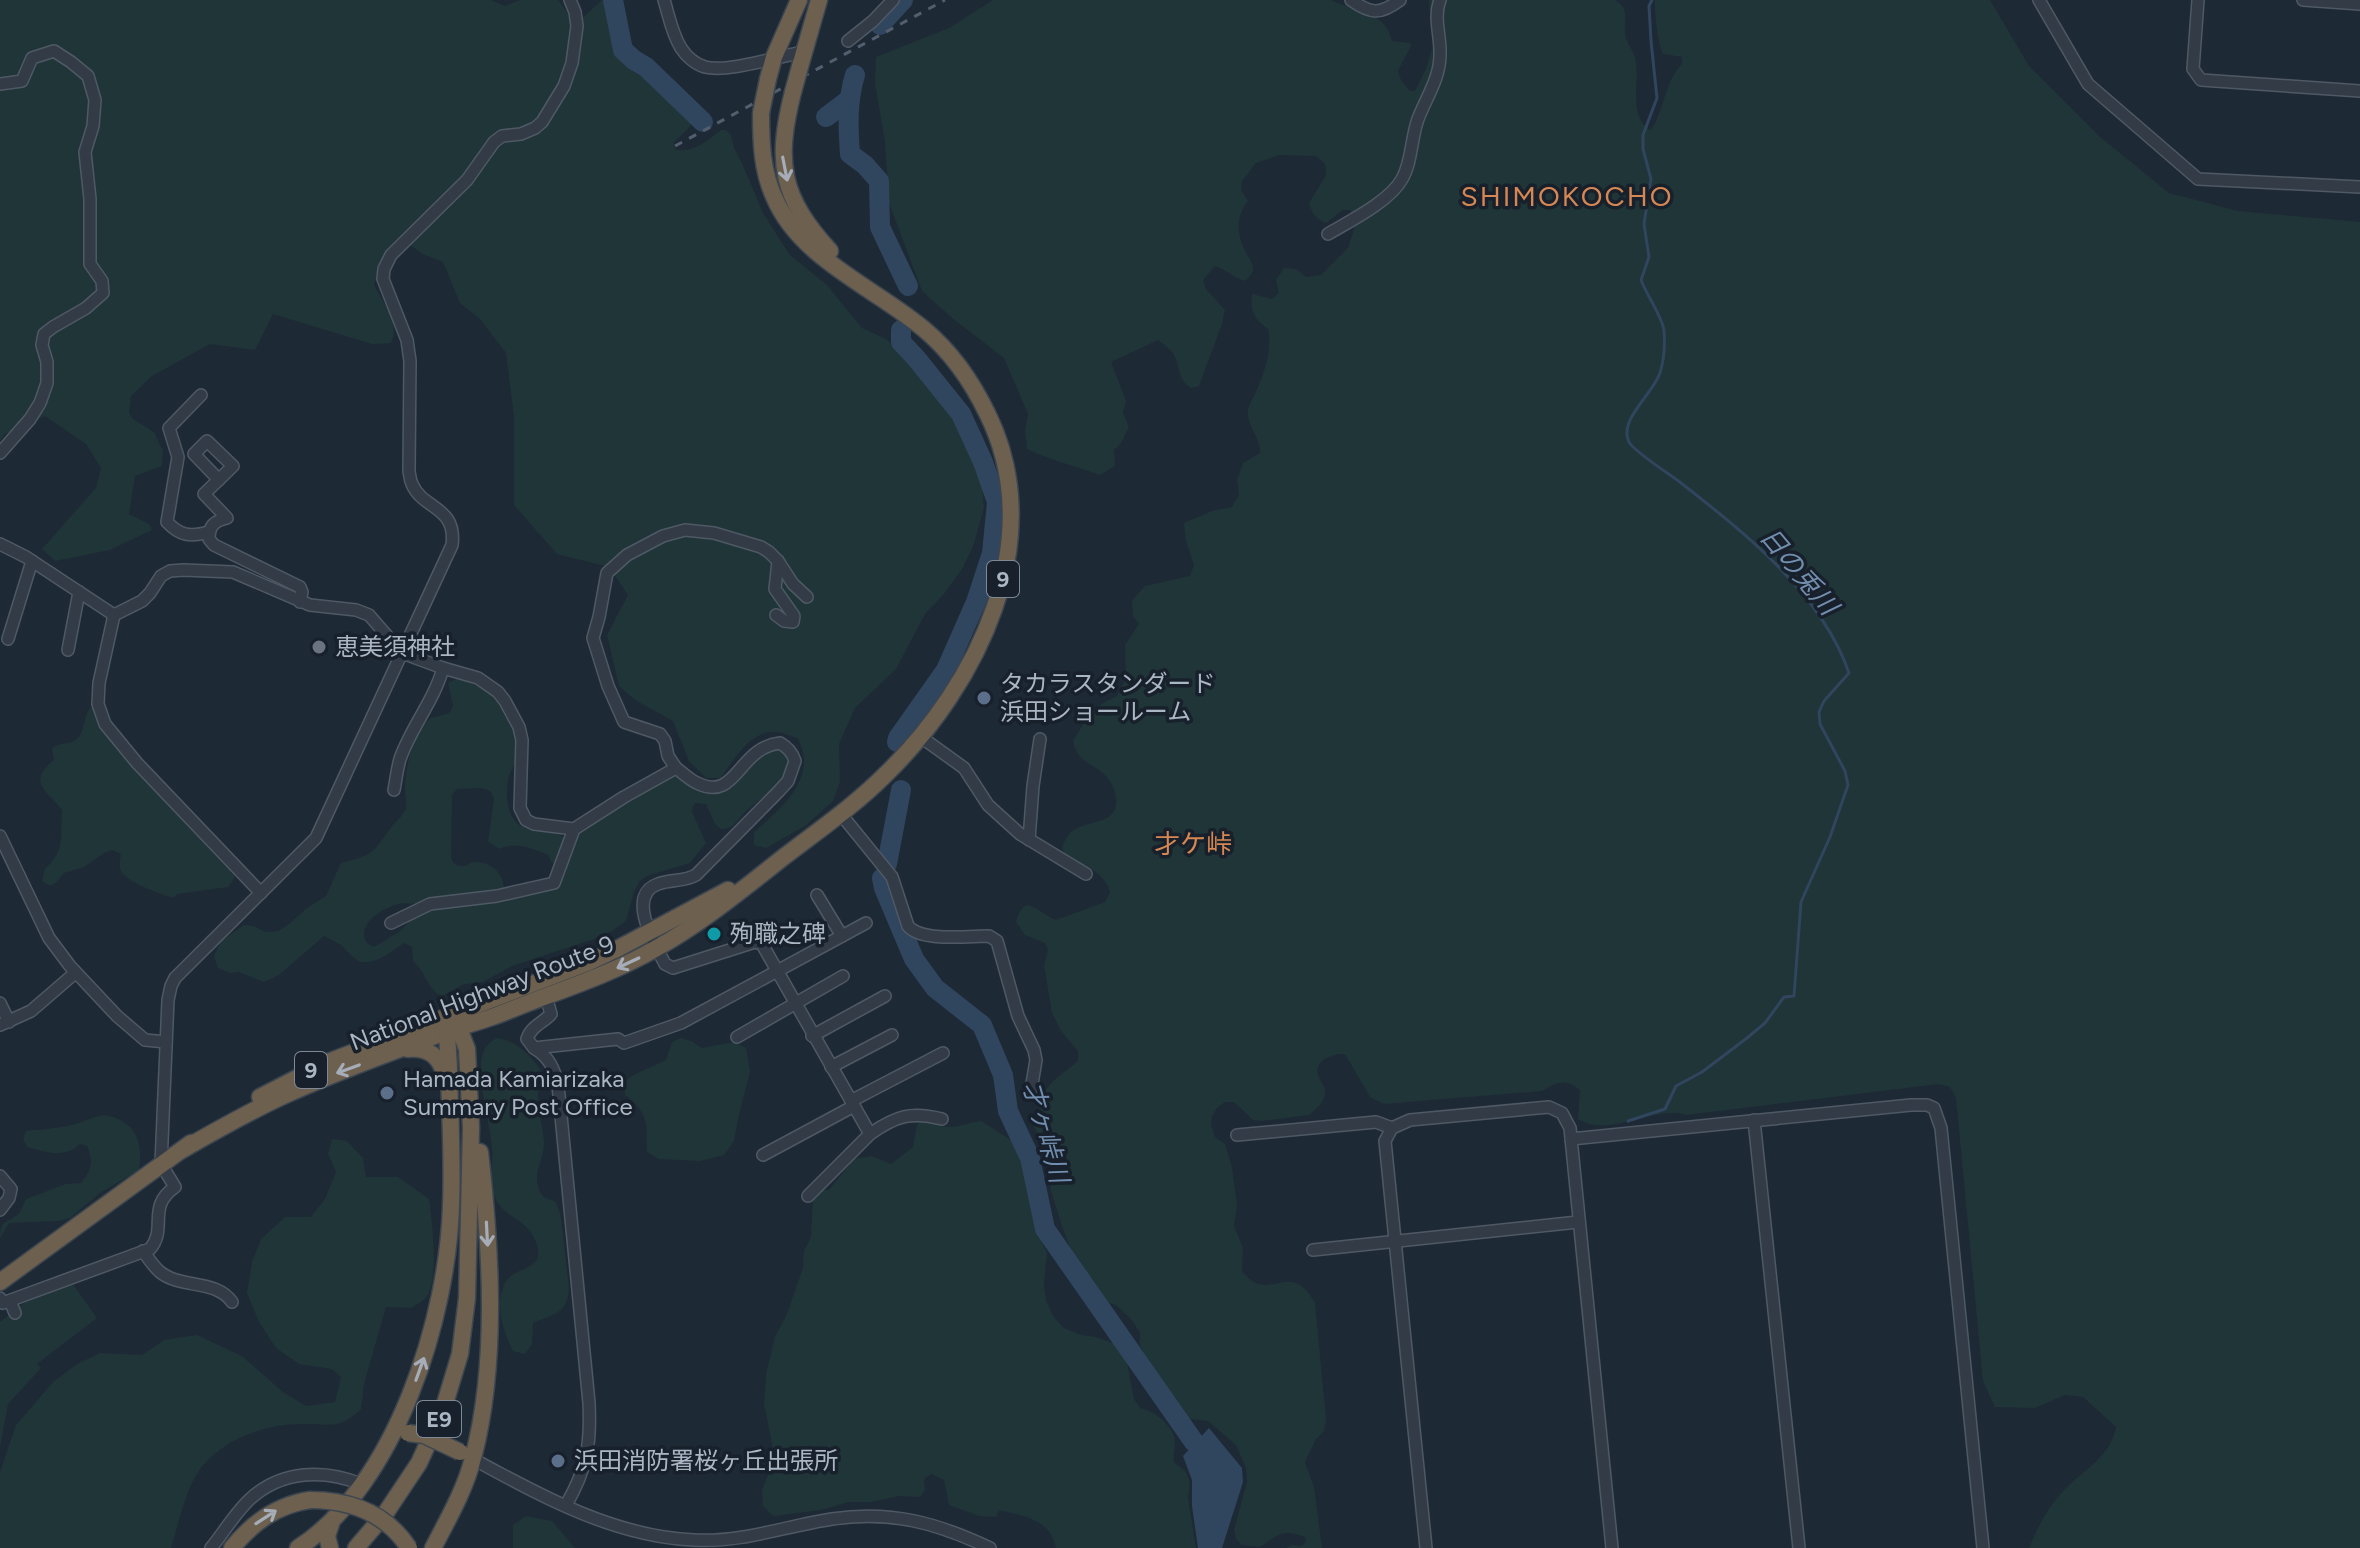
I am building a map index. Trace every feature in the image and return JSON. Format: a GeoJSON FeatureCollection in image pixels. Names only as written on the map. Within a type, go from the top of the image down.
{"type":"FeatureCollection","features":[{"type":"Feature","properties":{"kind":"highway","name":"National Highway Route 9"},"geometry":{"type":"LineString","coordinates":[[182,1150],[282,1096],[395,1052],[619,948],[654,940],[710,915],[885,775],[921,737],[966,670],[996,604],[1008,557],[1011,516],[999,442],[989,416],[963,372],[944,348],[924,329],[814,250],[784,217],[775,200],[764,164],[761,113],[774,57],[799,0]]}},
{"type":"Feature","properties":{"kind":"highway","name":"National Highway Route 9"},"geometry":{"type":"LineString","coordinates":[[819,0],[786,120],[782,152],[792,197],[806,225],[855,279]]}},
{"type":"Feature","properties":{"kind":"highway","name":"National Highway Route 9"},"geometry":{"type":"LineString","coordinates":[[0,1282],[161,1164],[277,1087],[328,1062],[407,1031],[496,1016],[626,964],[654,940]]}},
{"type":"Feature","properties":{"kind":"highway"},"geometry":{"type":"LineString","coordinates":[[430,1548],[453,1509],[486,1376],[489,1281],[481,1162],[468,1056],[475,1033],[496,1016]]}},
{"type":"Feature","properties":{"kind":"highway"},"geometry":{"type":"LineString","coordinates":[[454,1022],[464,1039],[468,1056]]}},
{"type":"Feature","properties":{"kind":"highway"},"geometry":{"type":"LineString","coordinates":[[298,1548],[331,1524],[389,1441],[430,1342],[446,1267],[452,1203],[449,1110],[454,1022]]}},
{"type":"Feature","properties":{"kind":"highway","name":"E9"},"geometry":{"type":"LineString","coordinates":[[454,1022],[468,1269]]}},
{"type":"Feature","properties":{"kind":"highway"},"geometry":{"type":"LineString","coordinates":[[395,1052],[422,1050],[435,1055],[444,1072],[449,1110]]}},
{"type":"Feature","properties":{"kind":"highway","name":"E9"},"geometry":{"type":"LineString","coordinates":[[356,1548],[385,1514],[419,1463],[443,1410],[460,1354],[468,1269],[471,1168],[469,1074]]}},
{"type":"Feature","properties":{"kind":"highway"},"geometry":{"type":"LineString","coordinates":[[389,1441],[408,1433],[424,1435],[466,1456]]}},
{"type":"Feature","properties":{"kind":"highway"},"geometry":{"type":"LineString","coordinates":[[232,1548],[241,1536],[266,1516],[310,1500],[342,1502],[373,1514],[397,1532],[409,1548]]}},
{"type":"Feature","properties":{"kind":"highway"},"geometry":{"type":"LineString","coordinates":[[329,1546],[331,1524]]}},
{"type":"Feature","properties":{"kind":"street"},"geometry":{"type":"LineString","coordinates":[[8,1304],[150,1249],[156,1242],[160,1202],[175,1187],[161,1164],[171,986],[175,978],[316,838],[452,545],[454,533],[451,523],[413,487],[408,462],[410,361],[407,340],[383,279],[384,269],[391,255],[467,180],[494,142],[502,136],[521,134],[542,122],[564,86],[572,63],[577,26],[570,0]]}},
{"type":"Feature","properties":{"kind":"street"},"geometry":{"type":"LineString","coordinates":[[664,0],[677,40],[696,63],[727,68],[774,57],[802,58]]}},
{"type":"Feature","properties":{"kind":"street"},"geometry":{"type":"LineString","coordinates":[[848,41],[893,0]]}},
{"type":"Feature","properties":{"kind":"street"},"geometry":{"type":"LineString","coordinates":[[1351,0],[1375,11],[1385,11],[1400,0]]}},
{"type":"Feature","properties":{"kind":"street"},"geometry":{"type":"LineString","coordinates":[[1328,234],[1386,196],[1404,177],[1418,119],[1441,57],[1436,10],[1440,0]]}},
{"type":"Feature","properties":{"kind":"street"},"geometry":{"type":"LineString","coordinates":[[2039,0],[2088,84],[2198,179],[2360,187]]}},
{"type":"Feature","properties":{"kind":"street"},"geometry":{"type":"LineString","coordinates":[[2198,0],[2193,69],[2201,80],[2360,91]]}},
{"type":"Feature","properties":{"kind":"street"},"geometry":{"type":"LineString","coordinates":[[2303,0],[2360,4]]}},
{"type":"Feature","properties":{"kind":"street"},"geometry":{"type":"LineString","coordinates":[[0,84],[22,81],[32,58],[54,51],[88,76],[95,100],[93,126],[85,152],[90,199],[90,264],[102,281],[103,293],[86,308],[44,334],[42,345],[47,362],[47,383],[40,403],[0,453]]}},
{"type":"Feature","properties":{"kind":"street"},"geometry":{"type":"LineString","coordinates":[[201,395],[169,428],[178,457],[167,522],[176,532],[187,535],[209,532]]}},
{"type":"Feature","properties":{"kind":"street"},"geometry":{"type":"LineString","coordinates":[[219,480],[204,494],[227,518],[217,520],[209,532],[209,539],[214,545],[300,587],[300,602]]}},
{"type":"Feature","properties":{"kind":"street"},"geometry":{"type":"LineString","coordinates":[[807,597],[793,584],[778,561],[761,547],[714,533],[691,530],[663,536],[639,548],[607,573],[593,638],[624,722],[660,734],[676,768],[697,783],[719,788],[728,784],[749,757],[772,744],[780,743],[787,747],[795,761],[788,781],[696,875],[683,881],[661,883],[647,891],[642,901],[665,964],[673,968],[755,942],[762,944],[870,1134]]}},
{"type":"Feature","properties":{"kind":"street"},"geometry":{"type":"LineString","coordinates":[[0,544],[32,561],[114,615]]}},
{"type":"Feature","properties":{"kind":"street"},"geometry":{"type":"LineString","coordinates":[[8,639],[32,561]]}},
{"type":"Feature","properties":{"kind":"street"},"geometry":{"type":"LineString","coordinates":[[776,615],[784,621],[793,622],[794,616],[775,589],[778,561]]}},
{"type":"Feature","properties":{"kind":"street"},"geometry":{"type":"LineString","coordinates":[[114,615],[142,601],[161,576],[170,571],[233,572],[300,602],[356,610],[369,615],[402,653],[478,678],[498,692],[514,715],[522,740],[520,808],[526,820],[534,824],[574,829]]}},
{"type":"Feature","properties":{"kind":"street"},"geometry":{"type":"LineString","coordinates":[[68,650],[79,592]]}},
{"type":"Feature","properties":{"kind":"street"},"geometry":{"type":"LineString","coordinates":[[114,615],[99,683],[98,704],[105,724],[137,763],[261,893]]}},
{"type":"Feature","properties":{"kind":"street"},"geometry":{"type":"LineString","coordinates":[[0,616],[14,620]]}},
{"type":"Feature","properties":{"kind":"street"},"geometry":{"type":"LineString","coordinates":[[394,790],[400,759],[438,689],[443,668]]}},
{"type":"Feature","properties":{"kind":"street"},"geometry":{"type":"LineString","coordinates":[[921,737],[964,768],[988,805],[1029,840],[1086,874]]}},
{"type":"Feature","properties":{"kind":"street"},"geometry":{"type":"LineString","coordinates":[[1029,840],[1040,739]]}},
{"type":"Feature","properties":{"kind":"street"},"geometry":{"type":"LineString","coordinates":[[391,923],[430,904],[497,896],[554,883],[574,829],[676,768]]}},
{"type":"Feature","properties":{"kind":"street"},"geometry":{"type":"LineString","coordinates":[[840,813],[892,877],[908,926],[913,932],[930,936],[989,936],[997,941],[1018,1016],[1034,1050],[1036,1060],[1031,1090]]}},
{"type":"Feature","properties":{"kind":"street"},"geometry":{"type":"LineString","coordinates":[[0,836],[49,938],[75,973],[145,1040],[166,1042]]}},
{"type":"Feature","properties":{"kind":"street"},"geometry":{"type":"LineString","coordinates":[[817,895],[842,936]]}},
{"type":"Feature","properties":{"kind":"street"},"geometry":{"type":"LineString","coordinates":[[534,1048],[618,1039],[624,1043],[681,1023],[866,923]]}},
{"type":"Feature","properties":{"kind":"street"},"geometry":{"type":"LineString","coordinates":[[0,1003],[4,1023],[31,1011],[75,973]]}},
{"type":"Feature","properties":{"kind":"street"},"geometry":{"type":"LineString","coordinates":[[737,1037],[843,976]]}},
{"type":"Feature","properties":{"kind":"street"},"geometry":{"type":"LineString","coordinates":[[546,996],[551,1014],[534,1027],[527,1039],[550,1062],[558,1085],[589,1403],[589,1447],[585,1467],[566,1505]]}},
{"type":"Feature","properties":{"kind":"street"},"geometry":{"type":"LineString","coordinates":[[812,1036],[885,996]]}},
{"type":"Feature","properties":{"kind":"street"},"geometry":{"type":"LineString","coordinates":[[831,1067],[892,1035]]}},
{"type":"Feature","properties":{"kind":"street"},"geometry":{"type":"LineString","coordinates":[[763,1155],[943,1053]]}},
{"type":"Feature","properties":{"kind":"street"},"geometry":{"type":"LineString","coordinates":[[1571,1139],[1911,1105],[1934,1108],[1983,1548]]}},
{"type":"Feature","properties":{"kind":"street"},"geometry":{"type":"LineString","coordinates":[[1426,1548],[1385,1147],[1387,1133],[1410,1120],[1549,1107],[1562,1113],[1570,1128],[1612,1548]]}},
{"type":"Feature","properties":{"kind":"street"},"geometry":{"type":"LineString","coordinates":[[808,1196],[870,1134],[893,1120],[923,1114],[942,1119]]}},
{"type":"Feature","properties":{"kind":"street"},"geometry":{"type":"LineString","coordinates":[[1754,1120],[1799,1548]]}},
{"type":"Feature","properties":{"kind":"street"},"geometry":{"type":"LineString","coordinates":[[1237,1135],[1376,1122],[1392,1128]]}},
{"type":"Feature","properties":{"kind":"street"},"geometry":{"type":"LineString","coordinates":[[0,1176],[11,1189],[9,1198],[0,1210]]}},
{"type":"Feature","properties":{"kind":"street"},"geometry":{"type":"LineString","coordinates":[[1313,1250],[1578,1222]]}},
{"type":"Feature","properties":{"kind":"street"},"geometry":{"type":"LineString","coordinates":[[143,1251],[159,1271],[175,1280],[226,1293],[232,1302]]}},
{"type":"Feature","properties":{"kind":"street"},"geometry":{"type":"LineString","coordinates":[[466,1456],[607,1523],[659,1537],[720,1540],[831,1519],[895,1516],[957,1533],[990,1548]]}},
{"type":"Feature","properties":{"kind":"street"},"geometry":{"type":"LineString","coordinates":[[211,1548],[248,1500],[278,1481],[295,1475],[329,1474],[361,1484]]}},
{"type":"Feature","properties":{"kind":"green space"},"geometry":{"type":"Polygon","coordinates":[[[0,0],[491,0],[505,6],[520,0],[558,0],[571,15],[580,19],[602,0],[610,0],[622,56],[646,70],[693,116],[689,127],[673,144],[675,149],[693,148],[721,130],[731,135],[763,213],[789,254],[827,285],[862,328],[886,339],[911,361],[953,413],[982,483],[984,508],[973,547],[962,569],[925,614],[896,669],[855,708],[839,744],[840,782],[833,801],[805,826],[766,848],[754,845],[754,832],[786,802],[801,778],[803,752],[797,738],[778,732],[760,735],[744,747],[721,778],[706,778],[689,761],[673,721],[635,700],[619,686],[607,635],[628,595],[609,567],[557,554],[514,505],[514,416],[506,353],[480,319],[460,303],[443,262],[410,245],[392,246],[374,285],[392,321],[394,336],[391,343],[372,344],[273,314],[255,350],[210,344],[152,376],[131,396],[129,413],[154,432],[163,451],[162,466],[135,476],[129,514],[149,524],[152,530],[110,550],[55,561],[42,549],[96,488],[101,468],[86,444],[45,416],[5,434],[0,441],[0,0]]]}},
{"type":"Feature","properties":{"kind":"green space"},"geometry":{"type":"Polygon","coordinates":[[[993,0],[1331,0],[1376,18],[1389,31],[1392,41],[1410,43],[1398,71],[1410,91],[1415,91],[1433,45],[1429,0],[1615,0],[1624,10],[1626,36],[1635,57],[1639,116],[1650,130],[1658,118],[1671,80],[1682,64],[1682,57],[1663,54],[1655,0],[1990,0],[2029,66],[2099,136],[2169,193],[2238,211],[2360,222],[2360,1548],[2029,1548],[2054,1502],[2103,1454],[2116,1427],[2083,1397],[2065,1395],[2035,1408],[1995,1407],[1983,1381],[1956,1098],[1950,1087],[1939,1084],[1686,1115],[1660,1114],[1603,1125],[1578,1119],[1580,1090],[1565,1083],[1542,1091],[1384,1104],[1370,1097],[1345,1054],[1330,1056],[1319,1065],[1318,1075],[1325,1094],[1309,1115],[1253,1120],[1234,1102],[1225,1102],[1212,1116],[1215,1137],[1225,1144],[1232,1167],[1237,1206],[1234,1226],[1243,1248],[1242,1271],[1252,1281],[1262,1285],[1297,1283],[1315,1303],[1326,1419],[1324,1431],[1316,1439],[1305,1462],[1314,1487],[1322,1548],[1286,1548],[1302,1546],[1306,1541],[1305,1537],[1291,1533],[1281,1534],[1260,1547],[1242,1545],[1236,1539],[1234,1530],[1247,1482],[1246,1468],[1236,1445],[1208,1421],[1191,1419],[1176,1409],[1140,1346],[1140,1333],[1132,1320],[1116,1305],[1102,1301],[1087,1281],[1062,1226],[1051,1191],[1044,1145],[1033,1125],[1045,1091],[1078,1061],[1078,1051],[1061,1031],[1052,1013],[1044,965],[1048,950],[1045,943],[1025,935],[1016,922],[1020,912],[1028,905],[1056,920],[1105,902],[1110,892],[1099,874],[1066,857],[1062,848],[1071,832],[1107,818],[1116,807],[1113,786],[1108,778],[1081,758],[1073,741],[1096,709],[1117,696],[1126,679],[1125,645],[1139,624],[1133,616],[1132,601],[1145,586],[1190,576],[1194,565],[1184,523],[1212,511],[1232,507],[1239,495],[1237,480],[1243,463],[1260,453],[1248,410],[1265,369],[1269,337],[1268,329],[1254,314],[1252,294],[1272,299],[1279,293],[1276,280],[1284,268],[1296,269],[1306,277],[1321,275],[1348,248],[1357,220],[1350,210],[1343,210],[1326,223],[1313,213],[1309,203],[1326,175],[1325,164],[1316,156],[1280,155],[1256,163],[1242,181],[1241,190],[1248,201],[1239,223],[1240,236],[1253,271],[1245,281],[1215,266],[1203,280],[1206,289],[1225,310],[1199,386],[1191,388],[1186,384],[1173,353],[1158,340],[1111,362],[1126,401],[1123,413],[1129,427],[1114,450],[1115,466],[1100,475],[1027,449],[1025,431],[1028,414],[1004,358],[922,291],[889,203],[885,141],[875,84],[876,57],[949,28],[993,0]]]}},
{"type":"Feature","properties":{"kind":"green space"},"geometry":{"type":"Polygon","coordinates":[[[456,679],[478,686],[488,693],[512,719],[519,746],[508,782],[509,808],[518,824],[561,835],[564,839],[557,864],[552,863],[548,855],[530,848],[512,846],[500,849],[488,842],[494,799],[490,791],[482,788],[457,789],[452,795],[451,859],[458,866],[481,862],[492,867],[503,880],[503,891],[449,896],[415,904],[401,903],[388,908],[377,914],[365,929],[366,941],[374,947],[399,932],[417,914],[433,908],[510,898],[554,887],[570,846],[579,834],[622,803],[667,778],[676,776],[717,792],[733,787],[766,749],[783,751],[792,765],[777,785],[730,827],[721,829],[715,824],[706,804],[696,803],[692,812],[706,843],[690,863],[640,881],[626,921],[612,931],[512,966],[483,982],[464,984],[442,996],[433,989],[413,961],[412,947],[404,943],[381,958],[362,962],[324,936],[279,975],[264,982],[218,968],[214,956],[221,941],[244,925],[266,932],[278,931],[326,896],[341,863],[368,854],[377,847],[405,811],[406,774],[419,732],[431,718],[449,713],[453,706],[448,683],[456,679]]]}},
{"type":"Feature","properties":{"kind":"green space"},"geometry":{"type":"Polygon","coordinates":[[[90,708],[94,708],[101,728],[229,866],[235,877],[228,887],[177,894],[174,898],[126,877],[120,868],[121,854],[112,850],[84,867],[64,873],[50,886],[42,881],[45,869],[59,848],[62,810],[42,786],[41,774],[54,760],[52,748],[80,736],[90,708]]]}},
{"type":"Feature","properties":{"kind":"green space"},"geometry":{"type":"Polygon","coordinates":[[[497,1038],[523,1050],[542,1072],[538,1098],[544,1142],[537,1178],[540,1192],[556,1202],[561,1217],[569,1288],[562,1308],[533,1323],[532,1344],[525,1354],[513,1351],[509,1343],[501,1316],[501,1297],[507,1280],[534,1263],[538,1251],[533,1235],[502,1208],[492,1190],[492,1148],[481,1066],[484,1050],[497,1038]]]}},
{"type":"Feature","properties":{"kind":"green space"},"geometry":{"type":"Polygon","coordinates":[[[681,1038],[702,1048],[734,1042],[746,1048],[750,1072],[734,1141],[724,1155],[700,1161],[659,1159],[647,1152],[643,1114],[625,1095],[624,1082],[666,1060],[672,1042],[681,1038]]]}},
{"type":"Feature","properties":{"kind":"green space"},"geometry":{"type":"Polygon","coordinates":[[[104,1115],[123,1122],[135,1134],[140,1150],[139,1170],[100,1193],[70,1218],[9,1223],[0,1238],[4,1224],[20,1212],[26,1199],[66,1184],[81,1183],[90,1166],[87,1146],[80,1144],[62,1153],[41,1151],[27,1147],[23,1139],[26,1131],[70,1126],[104,1115]]]}},
{"type":"Feature","properties":{"kind":"green space"},"geometry":{"type":"Polygon","coordinates":[[[923,1119],[946,1127],[981,1121],[1011,1140],[1030,1171],[1036,1230],[1047,1253],[1046,1300],[1053,1316],[1064,1328],[1116,1344],[1125,1352],[1134,1399],[1140,1408],[1165,1422],[1174,1436],[1174,1462],[1185,1471],[1190,1482],[1188,1498],[1196,1548],[1056,1548],[1048,1531],[1035,1520],[999,1510],[996,1517],[979,1516],[949,1505],[944,1480],[931,1474],[924,1479],[925,1490],[920,1497],[899,1496],[871,1502],[849,1502],[821,1510],[773,1516],[763,1506],[762,1490],[772,1465],[773,1449],[764,1404],[766,1374],[775,1337],[803,1268],[804,1251],[811,1237],[813,1198],[820,1190],[829,1190],[854,1159],[871,1156],[891,1164],[913,1147],[917,1125],[923,1119]]]}},
{"type":"Feature","properties":{"kind":"green space"},"geometry":{"type":"Polygon","coordinates":[[[332,1139],[347,1141],[363,1158],[366,1177],[398,1177],[429,1199],[432,1220],[434,1263],[431,1288],[426,1298],[411,1308],[386,1307],[364,1384],[361,1409],[341,1423],[292,1424],[251,1433],[215,1454],[193,1481],[171,1548],[0,1548],[0,1472],[16,1425],[53,1382],[77,1364],[100,1353],[142,1355],[164,1340],[197,1335],[242,1356],[283,1392],[306,1406],[335,1402],[341,1377],[332,1369],[299,1364],[276,1348],[259,1322],[247,1293],[252,1262],[261,1239],[285,1217],[311,1217],[325,1199],[336,1172],[328,1154],[332,1139]]]}},
{"type":"Feature","properties":{"kind":"green space"},"geometry":{"type":"Polygon","coordinates":[[[72,1283],[97,1318],[37,1364],[41,1368],[8,1404],[0,1448],[0,1322],[24,1303],[72,1283]]]}},
{"type":"Feature","properties":{"kind":"green space"},"geometry":{"type":"Polygon","coordinates":[[[526,1516],[552,1521],[575,1548],[513,1548],[513,1525],[526,1516]]]}},
{"type":"Feature","properties":{"kind":"water"},"geometry":{"type":"Polygon","coordinates":[[[1209,1428],[1242,1468],[1243,1482],[1222,1548],[1198,1548],[1192,1480],[1183,1456],[1209,1428]]]}},
{"type":"Feature","properties":{"kind":"waterway"},"geometry":{"type":"LineString","coordinates":[[613,0],[623,50],[646,67],[703,122]]}},
{"type":"Feature","properties":{"kind":"waterway","name":"才ヶ峠川"},"geometry":{"type":"LineString","coordinates":[[880,25],[903,0]]}},
{"type":"Feature","properties":{"kind":"waterway","name":"日の兎川"},"geometry":{"type":"LineString","coordinates":[[1628,1121],[1665,1109],[1676,1086],[1702,1072],[1747,1038],[1765,1023],[1784,997],[1794,996],[1801,902],[1830,837],[1848,785],[1845,771],[1820,724],[1819,712],[1824,701],[1849,673],[1837,644],[1801,591],[1779,567],[1705,502],[1637,451],[1627,434],[1632,416],[1660,373],[1664,346],[1662,324],[1641,280],[1649,257],[1644,224],[1651,179],[1643,149],[1643,135],[1657,98],[1649,6],[1652,0]]}},
{"type":"Feature","properties":{"kind":"waterway","name":"才ヶ峠川"},"geometry":{"type":"LineString","coordinates":[[855,75],[849,114],[850,154],[879,181],[880,227],[908,286]]}},
{"type":"Feature","properties":{"kind":"waterway"},"geometry":{"type":"LineString","coordinates":[[826,117],[850,99]]}},
{"type":"Feature","properties":{"kind":"waterway","name":"才ヶ峠川"},"geometry":{"type":"LineString","coordinates":[[897,742],[946,670],[976,602],[992,553],[997,502],[961,414],[901,342],[901,330]]}},
{"type":"Feature","properties":{"kind":"waterway","name":"才ヶ峠川"},"geometry":{"type":"LineString","coordinates":[[887,864],[901,790]]}},
{"type":"Feature","properties":{"kind":"waterway","name":"才ヶ峠川"},"geometry":{"type":"LineString","coordinates":[[882,878],[914,959],[935,988],[982,1025],[1003,1075],[1008,1111],[1030,1158],[1045,1229],[1194,1442]]}},
{"type":"Feature","properties":{"kind":"railway"},"geometry":{"type":"LineString","coordinates":[[675,146],[945,0]]}},
{"type":"Feature","properties":{"kind":"place","name":"恵美須神社"},"geometry":{"type":"Point","coordinates":[319,647]}},
{"type":"Feature","properties":{"kind":"place","name":"タカラスタンダード 浜田ショールーム"},"geometry":{"type":"Point","coordinates":[984,698]}},
{"type":"Feature","properties":{"kind":"place","name":"殉職之碑"},"geometry":{"type":"Point","coordinates":[714,934]}},
{"type":"Feature","properties":{"kind":"place","name":"Hamada Kamiarizaka Summary Post Office"},"geometry":{"type":"Point","coordinates":[387,1093]}},
{"type":"Feature","properties":{"kind":"place","name":"浜田消防署桜ヶ丘出張所"},"geometry":{"type":"Point","coordinates":[558,1461]}},
{"type":"Feature","properties":{"kind":"district","name":"SHIMOKOCHO"},"geometry":{"type":"Point","coordinates":[1567,196]}},
{"type":"Feature","properties":{"kind":"district","name":"才ケ峠"},"geometry":{"type":"Point","coordinates":[1193,844]}}]}
